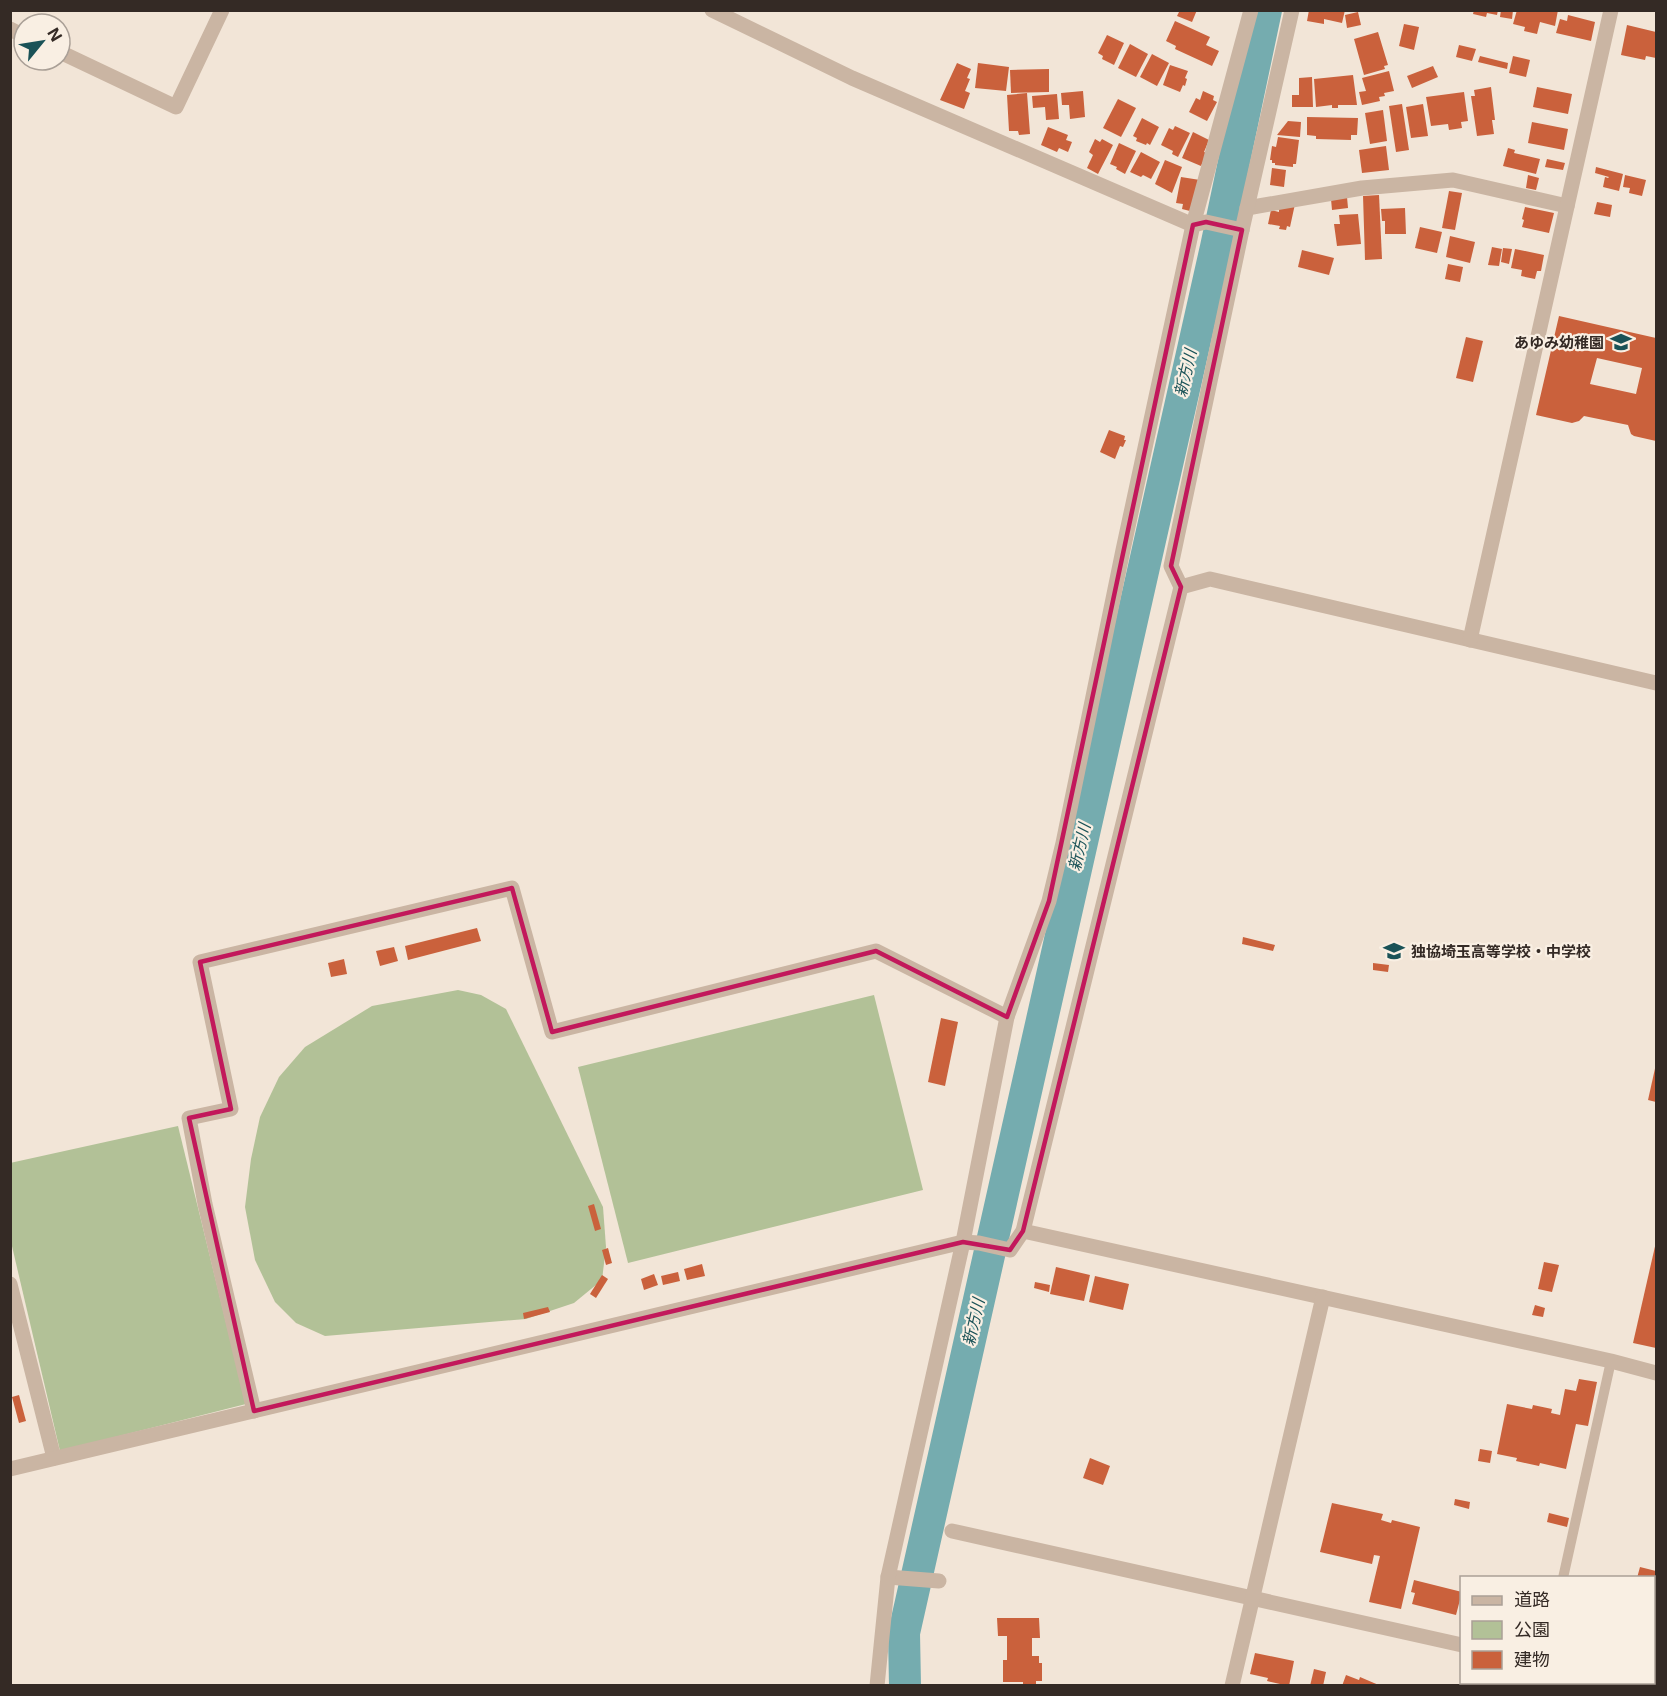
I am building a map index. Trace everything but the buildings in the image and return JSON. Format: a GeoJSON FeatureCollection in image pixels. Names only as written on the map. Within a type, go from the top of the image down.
{"type":"FeatureCollection","features":[{"type":"Feature","properties":{"kind":"street"},"geometry":{"type":"LineString","coordinates":[[72,58],[177,107],[222,10]]}},
{"type":"Feature","properties":{"kind":"street"},"geometry":{"type":"LineString","coordinates":[[712,10],[852,78],[1200,223],[1238,229]]}},
{"type":"Feature","properties":{"kind":"street"},"geometry":{"type":"LineString","coordinates":[[877,1686],[888,1577],[963,1242],[1007,1017],[1049,901],[1200,223],[1251,10]]}},
{"type":"Feature","properties":{"kind":"street"},"geometry":{"type":"LineString","coordinates":[[10,1469],[963,1242],[1010,1250],[1023,1231],[1181,586],[1172,566],[1238,229],[1247,208],[1292,10]]}},
{"type":"Feature","properties":{"kind":"street"},"geometry":{"type":"LineString","coordinates":[[1470,640],[1611,10]]}},
{"type":"Feature","properties":{"kind":"street"},"geometry":{"type":"LineString","coordinates":[[1247,208],[1362,188],[1453,180],[1568,206]]}},
{"type":"Feature","properties":{"kind":"street"},"geometry":{"type":"LineString","coordinates":[[1181,586],[1210,579],[1656,683]]}},
{"type":"Feature","properties":{"kind":"street"},"geometry":{"type":"LineString","coordinates":[[254,1411],[205,1204],[189,1118],[231,1109],[200,962],[512,888],[552,1032],[876,951],[1007,1017]]}},
{"type":"Feature","properties":{"kind":"street"},"geometry":{"type":"LineString","coordinates":[[1023,1231],[1611,1361],[1656,1373]]}},
{"type":"Feature","properties":{"kind":"street"},"geometry":{"type":"LineString","coordinates":[[10,1284],[54,1458]]}},
{"type":"Feature","properties":{"kind":"street"},"geometry":{"type":"LineString","coordinates":[[1232,1686],[1323,1297]]}},
{"type":"Feature","properties":{"kind":"street"},"geometry":{"type":"LineString","coordinates":[[952,1531],[1460,1645]]}},
{"type":"Feature","properties":{"kind":"street"},"geometry":{"type":"LineString","coordinates":[[888,1577],[939,1581]]}},
{"type":"Feature","properties":{"kind":"lane"},"geometry":{"type":"LineString","coordinates":[[1563,1576],[1611,1361]]}},
{"type":"Feature","properties":{"kind":"highlighted area"},"geometry":{"type":"Polygon","coordinates":[[[1206,222],[1242,230],[1171,566],[1181,587],[1023,1231],[1010,1250],[963,1242],[254,1411],[189,1118],[231,1109],[200,962],[512,888],[552,1032],[876,951],[1007,1017],[1049,901],[1193,225],[1206,222]]]}},
{"type":"Feature","properties":{"kind":"green space"},"geometry":{"type":"Polygon","coordinates":[[[458,990],[481,995],[506,1009],[603,1207],[606,1247],[602,1280],[574,1303],[526,1319],[325,1336],[296,1323],[275,1302],[255,1260],[245,1207],[251,1159],[260,1117],[279,1077],[305,1047],[372,1006],[458,990]]]}},
{"type":"Feature","properties":{"kind":"green space"},"geometry":{"type":"Polygon","coordinates":[[[874,995],[923,1190],[628,1263],[578,1067],[874,995]]]}},
{"type":"Feature","properties":{"kind":"green space"},"geometry":{"type":"Polygon","coordinates":[[[178,1126],[246,1404],[60,1451],[11,1242],[10,1163],[178,1126]]]}},
{"type":"Feature","properties":{"kind":"waterway","name":"新方川"},"geometry":{"type":"LineString","coordinates":[[905,1686],[904,1633],[1216,247],[1266,10]]}},
{"type":"Feature","properties":{"kind":"place","name":"あゆみ幼稚園"},"geometry":{"type":"Point","coordinates":[1621,342]}},
{"type":"Feature","properties":{"kind":"place","name":"独協埼玉高等学校・中学校"},"geometry":{"type":"Point","coordinates":[1394,951]}}]}
